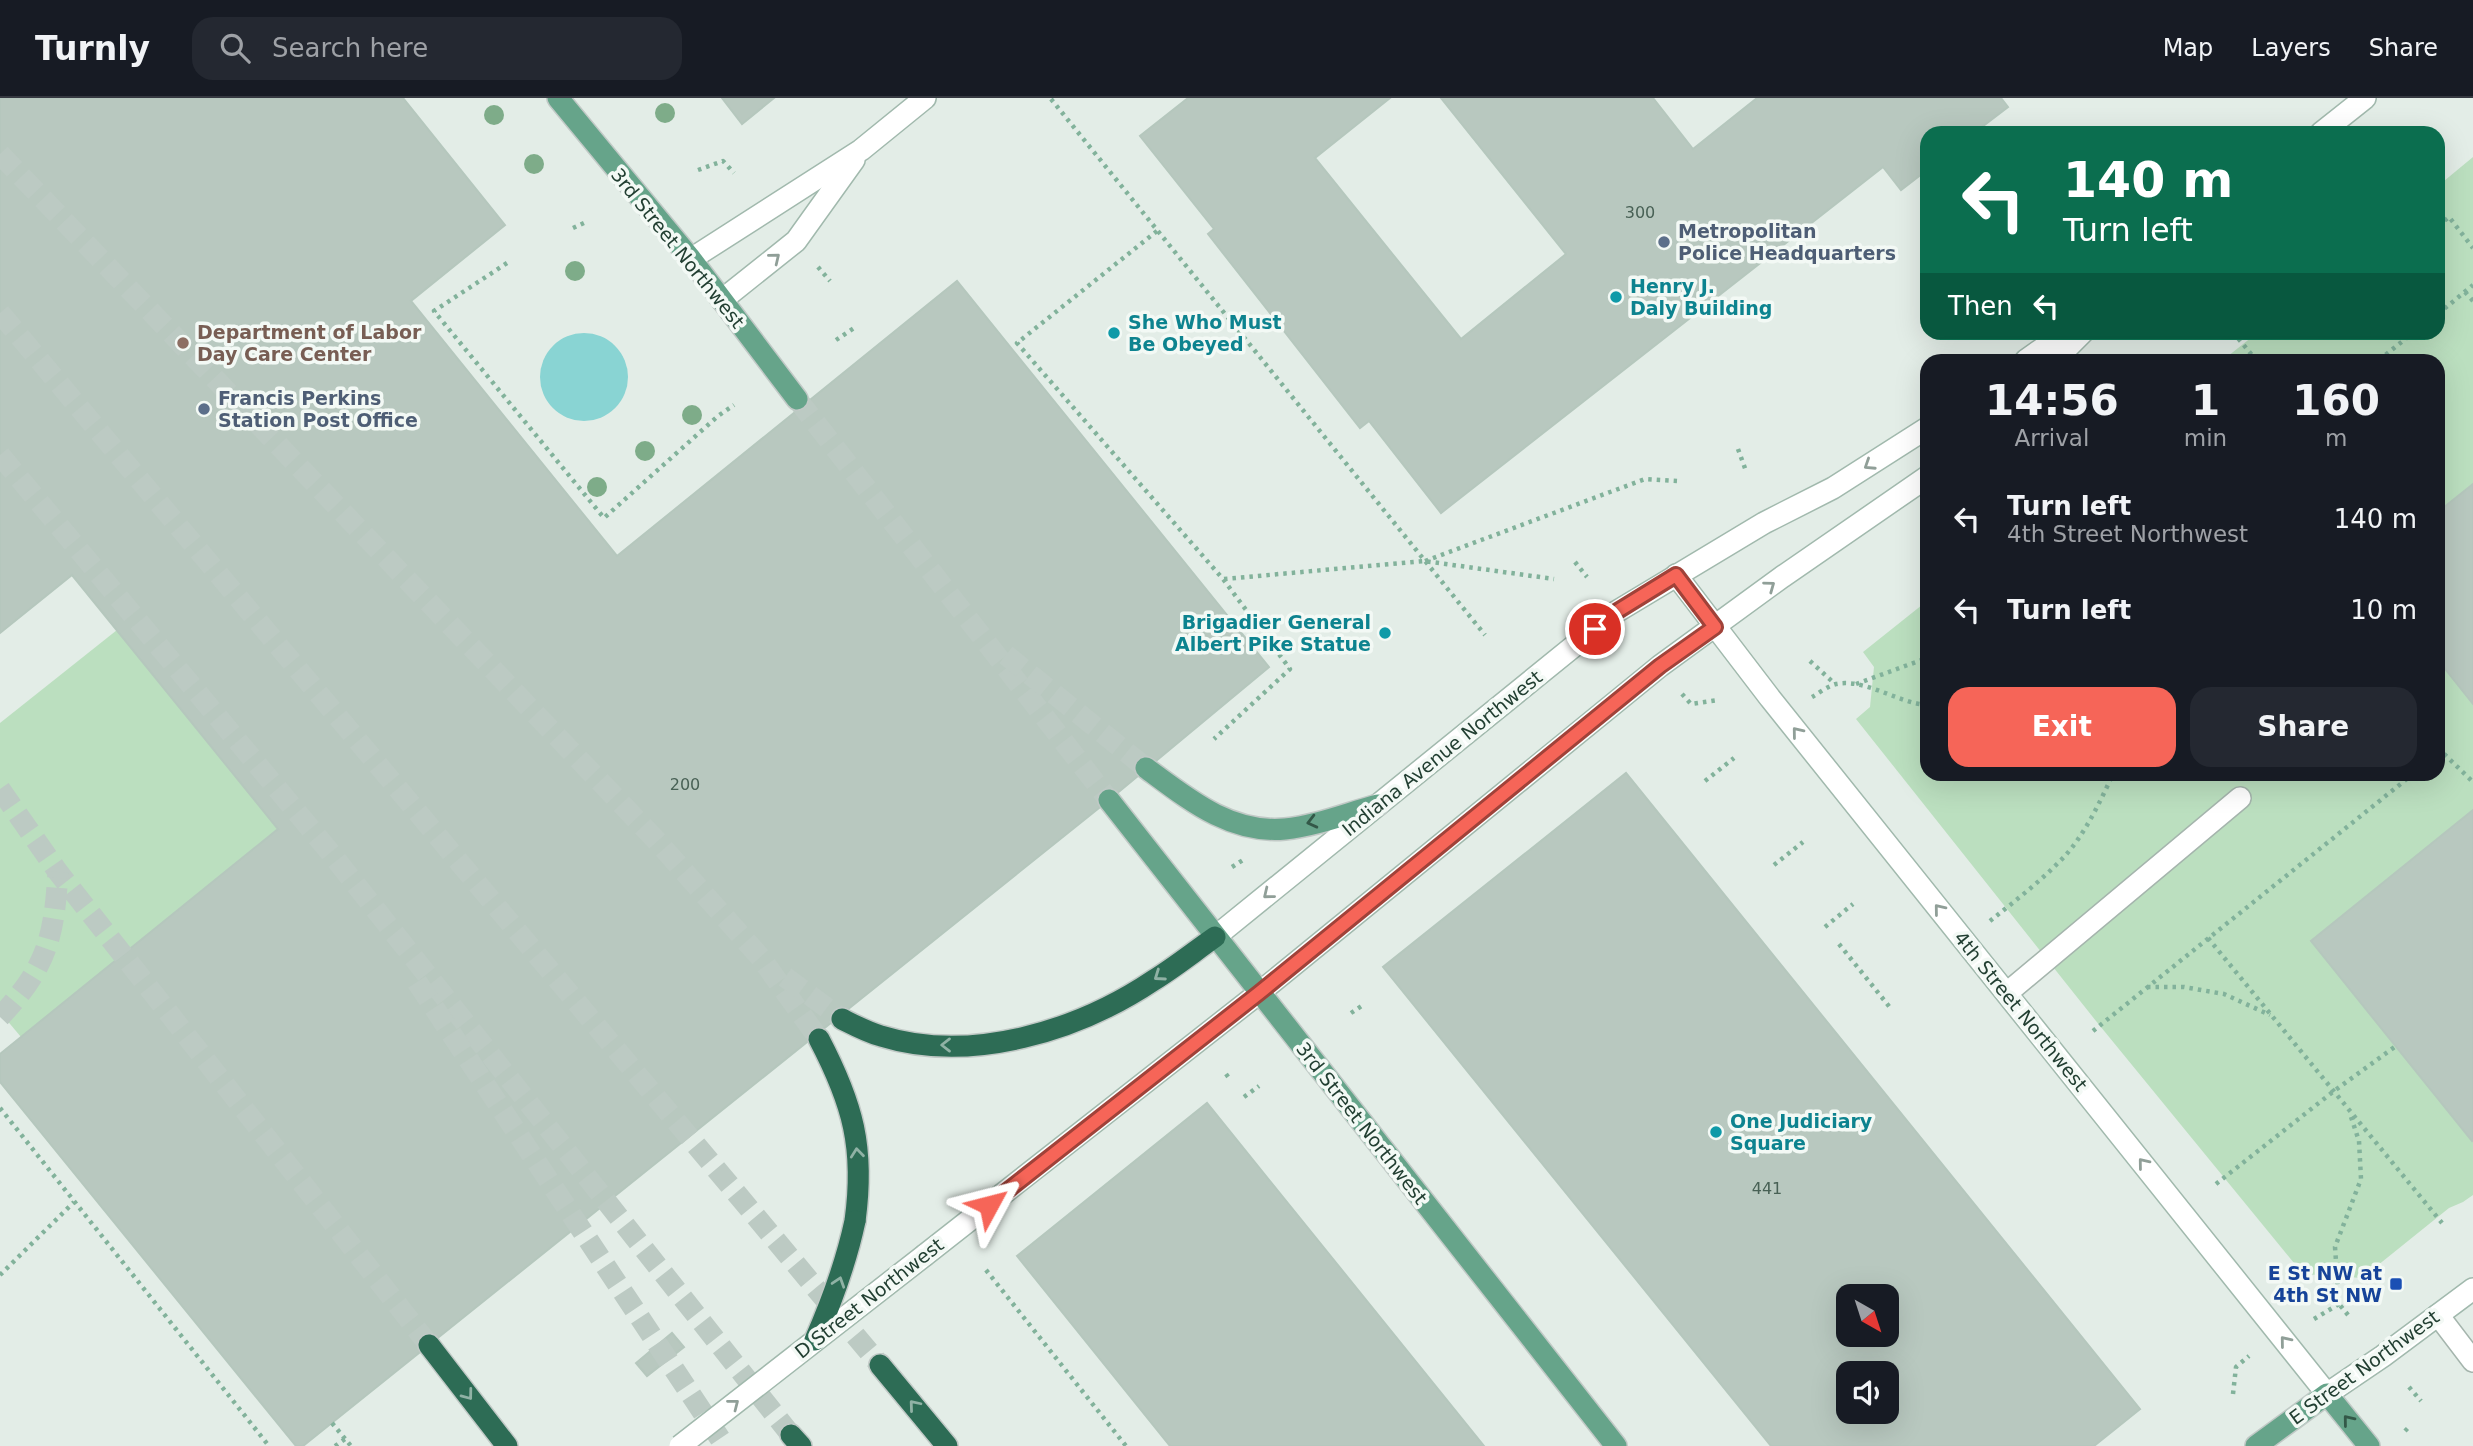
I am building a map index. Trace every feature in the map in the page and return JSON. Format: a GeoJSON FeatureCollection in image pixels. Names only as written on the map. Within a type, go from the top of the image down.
{"type":"FeatureCollection","features":[{"type":"Feature","properties":{"kind":"highway"},"geometry":{"type":"LineString","coordinates":[[842,1019],[879,1036],[909,1044],[984,1044],[1026,1036],[1070,1024],[1107,1007],[1155,980],[1214,937]]}},
{"type":"Feature","properties":{"kind":"highway"},"geometry":{"type":"LineString","coordinates":[[815,1340],[848,1255],[855,1221],[859,1176],[858,1151],[851,1114],[839,1078],[819,1040]]}},
{"type":"Feature","properties":{"kind":"highway"},"geometry":{"type":"LineString","coordinates":[[429,1345],[507,1446]]}},
{"type":"Feature","properties":{"kind":"highway"},"geometry":{"type":"LineString","coordinates":[[880,1365],[947,1446]]}},
{"type":"Feature","properties":{"kind":"main road","name":"3rd Street Northwest"},"geometry":{"type":"LineString","coordinates":[[558,98],[691,259],[797,399]]}},
{"type":"Feature","properties":{"kind":"main road"},"geometry":{"type":"LineString","coordinates":[[1146,768],[1211,813],[1236,824],[1255,828],[1285,829],[1378,805]]}},
{"type":"Feature","properties":{"kind":"main road","name":"3rd Street Northwest"},"geometry":{"type":"LineString","coordinates":[[1109,800],[1616,1446]]}},
{"type":"Feature","properties":{"kind":"main road","name":"E Street Northwest"},"geometry":{"type":"LineString","coordinates":[[2256,1446],[2328,1394]]}},
{"type":"Feature","properties":{"kind":"main road","name":"4th Street Northwest"},"geometry":{"type":"LineString","coordinates":[[2328,1394],[2369,1446]]}},
{"type":"Feature","properties":{"kind":"street"},"geometry":{"type":"LineString","coordinates":[[691,259],[861,150],[925,98]]}},
{"type":"Feature","properties":{"kind":"street"},"geometry":{"type":"LineString","coordinates":[[2330,126],[2365,98]]}},
{"type":"Feature","properties":{"kind":"street"},"geometry":{"type":"LineString","coordinates":[[722,300],[796,241],[861,150]]}},
{"type":"Feature","properties":{"kind":"street"},"geometry":{"type":"LineString","coordinates":[[2035,354],[2055,340]]}},
{"type":"Feature","properties":{"kind":"street"},"geometry":{"type":"LineString","coordinates":[[2062,354],[2075,340]]}},
{"type":"Feature","properties":{"kind":"street","name":"Indiana Avenue Northwest"},"geometry":{"type":"LineString","coordinates":[[1214,937],[1616,612],[1764,523],[1833,488],[1920,432]]}},
{"type":"Feature","properties":{"kind":"street"},"geometry":{"type":"LineString","coordinates":[[1715,627],[1920,482]]}},
{"type":"Feature","properties":{"kind":"street","name":"4th Street Northwest"},"geometry":{"type":"LineString","coordinates":[[1676,575],[1965,942],[2328,1394]]}},
{"type":"Feature","properties":{"kind":"street","name":"D Street Northwest"},"geometry":{"type":"LineString","coordinates":[[680,1446],[1259,993],[1660,666],[1715,627]]}},
{"type":"Feature","properties":{"kind":"street"},"geometry":{"type":"LineString","coordinates":[[2007,993],[2241,799]]}},
{"type":"Feature","properties":{"kind":"street","name":"E Street Northwest"},"geometry":{"type":"LineString","coordinates":[[2328,1394],[2473,1289]]}},
{"type":"Feature","properties":{"kind":"street"},"geometry":{"type":"LineString","coordinates":[[2438,1315],[2473,1362]]}},
{"type":"Feature","properties":{"kind":"path"},"geometry":{"type":"LineString","coordinates":[[1051,99],[1485,635]]}},
{"type":"Feature","properties":{"kind":"path"},"geometry":{"type":"LineString","coordinates":[[698,170],[723,161],[734,173]]}},
{"type":"Feature","properties":{"kind":"path"},"geometry":{"type":"LineString","coordinates":[[2445,220],[2449,217],[2473,248]]}},
{"type":"Feature","properties":{"kind":"path"},"geometry":{"type":"LineString","coordinates":[[573,228],[586,222]]}},
{"type":"Feature","properties":{"kind":"path"},"geometry":{"type":"LineString","coordinates":[[1157,231],[1017,343],[1223,579],[1290,670],[1214,738]]}},
{"type":"Feature","properties":{"kind":"path"},"geometry":{"type":"LineString","coordinates":[[507,263],[433,311],[604,518],[718,416],[734,405]]}},
{"type":"Feature","properties":{"kind":"path"},"geometry":{"type":"LineString","coordinates":[[818,267],[830,281]]}},
{"type":"Feature","properties":{"kind":"path"},"geometry":{"type":"LineString","coordinates":[[2445,307],[2473,285]]}},
{"type":"Feature","properties":{"kind":"path"},"geometry":{"type":"LineString","coordinates":[[2465,292],[2473,301]]}},
{"type":"Feature","properties":{"kind":"path"},"geometry":{"type":"LineString","coordinates":[[836,340],[854,328]]}},
{"type":"Feature","properties":{"kind":"path"},"geometry":{"type":"LineString","coordinates":[[2240,340],[2251,354]]}},
{"type":"Feature","properties":{"kind":"path"},"geometry":{"type":"LineString","coordinates":[[2386,354],[2404,340]]}},
{"type":"Feature","properties":{"kind":"path"},"geometry":{"type":"LineString","coordinates":[[1738,449],[1746,471]]}},
{"type":"Feature","properties":{"kind":"path"},"geometry":{"type":"LineString","coordinates":[[1424,561],[1645,478],[1677,481]]}},
{"type":"Feature","properties":{"kind":"path"},"geometry":{"type":"LineString","coordinates":[[1223,579],[1424,561],[1554,579]]}},
{"type":"Feature","properties":{"kind":"path"},"geometry":{"type":"LineString","coordinates":[[1575,562],[1587,577]]}},
{"type":"Feature","properties":{"kind":"path"},"geometry":{"type":"LineString","coordinates":[[1810,661],[1835,684]]}},
{"type":"Feature","properties":{"kind":"path"},"geometry":{"type":"LineString","coordinates":[[1856,684],[1920,661]]}},
{"type":"Feature","properties":{"kind":"path"},"geometry":{"type":"LineString","coordinates":[[1811,698],[1835,684],[1856,684],[1920,705]]}},
{"type":"Feature","properties":{"kind":"path"},"geometry":{"type":"LineString","coordinates":[[1682,694],[1691,704],[1718,700]]}},
{"type":"Feature","properties":{"kind":"path"},"geometry":{"type":"LineString","coordinates":[[2445,756],[2473,782]]}},
{"type":"Feature","properties":{"kind":"path"},"geometry":{"type":"LineString","coordinates":[[1705,781],[1734,758]]}},
{"type":"Feature","properties":{"kind":"path"},"geometry":{"type":"LineString","coordinates":[[1965,942],[2066,855],[2110,781]]}},
{"type":"Feature","properties":{"kind":"path"},"geometry":{"type":"LineString","coordinates":[[2093,1031],[2404,781]]}},
{"type":"Feature","properties":{"kind":"path"},"geometry":{"type":"LineString","coordinates":[[1774,865],[1803,842]]}},
{"type":"Feature","properties":{"kind":"path"},"geometry":{"type":"LineString","coordinates":[[1825,927],[1853,904]]}},
{"type":"Feature","properties":{"kind":"path"},"geometry":{"type":"LineString","coordinates":[[2208,938],[2442,1223]]}},
{"type":"Feature","properties":{"kind":"path"},"geometry":{"type":"LineString","coordinates":[[1839,944],[1892,1010]]}},
{"type":"Feature","properties":{"kind":"path"},"geometry":{"type":"LineString","coordinates":[[2146,987],[2184,987],[2224,994],[2271,1016]]}},
{"type":"Feature","properties":{"kind":"path"},"geometry":{"type":"LineString","coordinates":[[1351,1013],[1363,1005]]}},
{"type":"Feature","properties":{"kind":"path"},"geometry":{"type":"LineString","coordinates":[[2216,1184],[2396,1046]]}},
{"type":"Feature","properties":{"kind":"path"},"geometry":{"type":"LineString","coordinates":[[1244,1097],[1259,1086]]}},
{"type":"Feature","properties":{"kind":"path"},"geometry":{"type":"LineString","coordinates":[[0,1108],[269,1446]]}},
{"type":"Feature","properties":{"kind":"path"},"geometry":{"type":"LineString","coordinates":[[2348,1315],[2339,1304],[2335,1247],[2361,1180],[2359,1141],[2349,1110]]}},
{"type":"Feature","properties":{"kind":"path"},"geometry":{"type":"LineString","coordinates":[[0,1275],[74,1202]]}},
{"type":"Feature","properties":{"kind":"path"},"geometry":{"type":"LineString","coordinates":[[986,1270],[1126,1446]]}},
{"type":"Feature","properties":{"kind":"path"},"geometry":{"type":"LineString","coordinates":[[2314,1319],[2339,1304]]}},
{"type":"Feature","properties":{"kind":"path"},"geometry":{"type":"LineString","coordinates":[[2233,1394],[2236,1367],[2249,1356]]}},
{"type":"Feature","properties":{"kind":"path"},"geometry":{"type":"LineString","coordinates":[[2409,1387],[2421,1401]]}},
{"type":"Feature","properties":{"kind":"path"},"geometry":{"type":"LineString","coordinates":[[332,1423],[351,1446]]}},
{"type":"Feature","properties":{"kind":"path"},"geometry":{"type":"LineString","coordinates":[[335,1446],[345,1439]]}},
{"type":"Feature","properties":{"kind":"green space"},"geometry":{"type":"Polygon","coordinates":[[[2473,157],[2473,1195],[2449,1208],[2362,1278],[2303,1274],[2096,1021],[1856,719],[1870,707],[1874,667],[1863,652],[1920,607],[1920,781],[2445,781],[2445,354],[2231,354],[2248,340],[2445,340],[2445,180],[2473,157]]]}},
{"type":"Feature","properties":{"kind":"green space"},"geometry":{"type":"Polygon","coordinates":[[[117,630],[278,829],[21,1037],[0,1012],[0,723],[117,630]]]}},
{"type":"Feature","properties":{"kind":"water"},"geometry":{"type":"Polygon","coordinates":[[[584,333],[601,337],[615,346],[624,360],[628,377],[624,394],[615,408],[601,417],[584,421],[567,417],[553,408],[544,394],[540,377],[544,360],[553,346],[567,337],[584,333]]]}},
{"type":"Feature","properties":{"kind":"building"},"geometry":{"type":"Polygon","coordinates":[[[0,98],[403,98],[505,225],[411,301],[617,556],[957,281],[1269,667],[1109,800],[303,1446],[296,1446],[0,1082],[0,1054],[278,829],[72,575],[0,633],[0,98]]]}},
{"type":"Feature","properties":{"kind":"building"},"geometry":{"type":"Polygon","coordinates":[[[722,98],[774,98],[742,124],[722,98]]]}},
{"type":"Feature","properties":{"kind":"building","name":"Henry J. Daly Building"},"geometry":{"type":"Polygon","coordinates":[[[1188,98],[1390,98],[1315,158],[1461,339],[1566,254],[1441,98],[1653,98],[1693,149],[1757,98],[2001,98],[2008,107],[1983,126],[1920,126],[1920,175],[1901,190],[1883,167],[1441,513],[1369,421],[1360,428],[1208,234],[1214,229],[1140,136],[1188,98]]]}},
{"type":"Feature","properties":{"kind":"building"},"geometry":{"type":"Polygon","coordinates":[[[2473,484],[2473,704],[2445,669],[2445,506],[2473,484]]]}},
{"type":"Feature","properties":{"kind":"building","name":"One Judiciary Square"},"geometry":{"type":"Polygon","coordinates":[[[1626,773],[2140,1409],[2094,1446],[1771,1446],[1383,967],[1626,773]]]}},
{"type":"Feature","properties":{"kind":"building"},"geometry":{"type":"Polygon","coordinates":[[[2473,810],[2473,1140],[2472,1141],[2311,941],[2473,810]]]}},
{"type":"Feature","properties":{"kind":"building"},"geometry":{"type":"Polygon","coordinates":[[[1207,1103],[1484,1446],[1170,1446],[1017,1256],[1207,1103]]]}},
{"type":"Feature","properties":{"kind":"building"},"geometry":{"type":"Polygon","coordinates":[[[672,1333],[684,1347],[647,1376],[636,1363],[672,1333]]]}},
{"type":"Feature","properties":{"kind":"tunnel"},"geometry":{"type":"LineString","coordinates":[[0,154],[655,839],[761,958],[819,1039]]}},
{"type":"Feature","properties":{"kind":"tunnel"},"geometry":{"type":"LineString","coordinates":[[0,313],[880,1365]]}},
{"type":"Feature","properties":{"kind":"tunnel"},"geometry":{"type":"LineString","coordinates":[[797,399],[1109,800]]}},
{"type":"Feature","properties":{"kind":"tunnel"},"geometry":{"type":"LineString","coordinates":[[0,455],[334,857],[791,1435]]}},
{"type":"Feature","properties":{"kind":"tunnel"},"geometry":{"type":"LineString","coordinates":[[1006,655],[1146,768]]}},
{"type":"Feature","properties":{"kind":"tunnel"},"geometry":{"type":"LineString","coordinates":[[0,789],[58,872],[429,1345]]}},
{"type":"Feature","properties":{"kind":"tunnel"},"geometry":{"type":"LineString","coordinates":[[0,1017],[28,983],[45,950],[54,915],[58,872]]}},
{"type":"Feature","properties":{"kind":"tunnel"},"geometry":{"type":"LineString","coordinates":[[785,977],[842,1019]]}},
{"type":"Feature","properties":{"kind":"tunnel"},"geometry":{"type":"LineString","coordinates":[[417,982],[725,1446]]}},
{"type":"Feature","properties":{"kind":"place","name":"Metropolitan Police Headquarters"},"geometry":{"type":"Point","coordinates":[1664,242]}},
{"type":"Feature","properties":{"kind":"place","name":"Henry J. Daly Building"},"geometry":{"type":"Point","coordinates":[1616,297]}},
{"type":"Feature","properties":{"kind":"place","name":"She Who Must Be Obeyed"},"geometry":{"type":"Point","coordinates":[1114,333]}},
{"type":"Feature","properties":{"kind":"place","name":"Department of Labor Day Care Center"},"geometry":{"type":"Point","coordinates":[183,343]}},
{"type":"Feature","properties":{"kind":"place","name":"Francis Perkins Station Post Office"},"geometry":{"type":"Point","coordinates":[204,409]}},
{"type":"Feature","properties":{"kind":"place","name":"Brigadier General Albert Pike Statue"},"geometry":{"type":"Point","coordinates":[1385,633]}},
{"type":"Feature","properties":{"kind":"place","name":"One Judiciary Square"},"geometry":{"type":"Point","coordinates":[1716,1132]}},
{"type":"Feature","properties":{"kind":"place","name":"E St NW at 4th St NW"},"geometry":{"type":"Point","coordinates":[2396,1284]}},
{"type":"Feature","properties":{"kind":"route"},"geometry":{"type":"LineString","coordinates":[[989,1205],[1259,993],[1660,666],[1715,627],[1676,575],[1616,612],[1595,629]]}}]}
